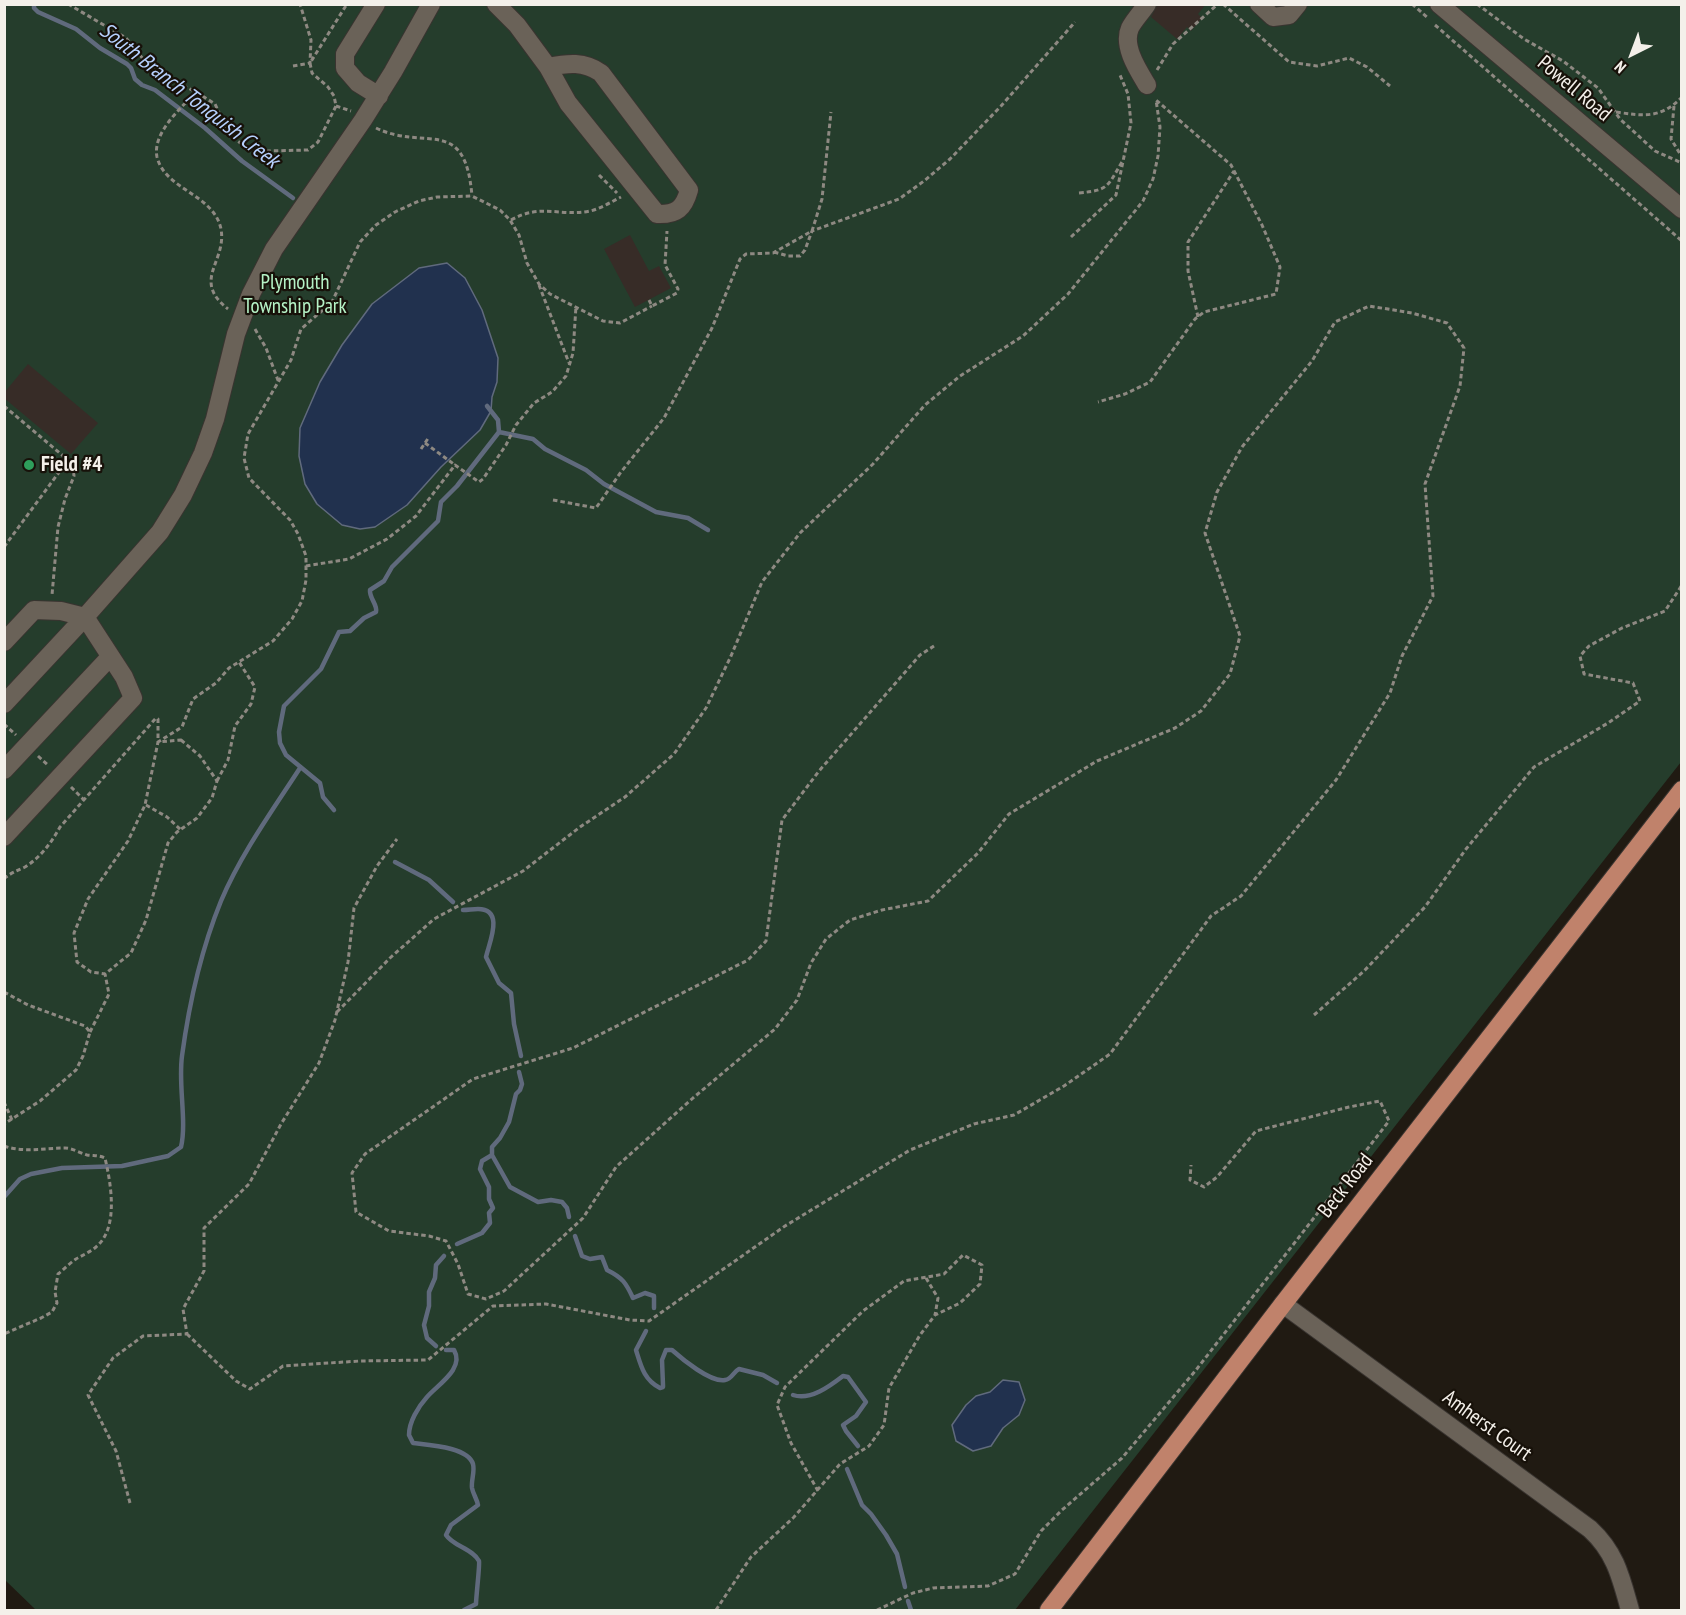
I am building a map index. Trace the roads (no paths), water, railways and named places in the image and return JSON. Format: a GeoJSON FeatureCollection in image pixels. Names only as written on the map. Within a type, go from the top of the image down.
{"type":"FeatureCollection","features":[{"type":"Feature","properties":{"kind":"main road","name":"Beck Road"},"geometry":{"type":"LineString","coordinates":[[1049,1611],[1283,1304],[1682,790]]}},
{"type":"Feature","properties":{"kind":"street"},"geometry":{"type":"LineString","coordinates":[[376,4],[345,54],[345,68],[358,82],[379,96]]}},
{"type":"Feature","properties":{"kind":"street"},"geometry":{"type":"LineString","coordinates":[[4,704],[160,532],[183,495],[203,453],[215,418],[236,334],[251,294],[274,249],[379,96],[431,4]]}},
{"type":"Feature","properties":{"kind":"street"},"geometry":{"type":"LineString","coordinates":[[496,4],[517,25],[548,67],[568,103],[657,214],[671,214],[686,203],[689,190],[601,73],[591,66],[570,63],[548,67]]}},
{"type":"Feature","properties":{"kind":"street"},"geometry":{"type":"LineString","coordinates":[[1147,4],[1129,29],[1128,42],[1135,66],[1152,92]]}},
{"type":"Feature","properties":{"kind":"street"},"geometry":{"type":"LineString","coordinates":[[1259,4],[1273,17],[1289,15],[1298,4]]}},
{"type":"Feature","properties":{"kind":"street","name":"Powell Road"},"geometry":{"type":"LineString","coordinates":[[1439,4],[1682,208]]}},
{"type":"Feature","properties":{"kind":"street"},"geometry":{"type":"LineString","coordinates":[[4,642],[34,610],[61,611],[85,617],[124,677],[133,698],[4,837]]}},
{"type":"Feature","properties":{"kind":"street"},"geometry":{"type":"LineString","coordinates":[[4,770],[110,657]]}},
{"type":"Feature","properties":{"kind":"street","name":"Amherst Court"},"geometry":{"type":"LineString","coordinates":[[1283,1304],[1590,1529],[1610,1550],[1617,1565],[1630,1611]]}},
{"type":"Feature","properties":{"kind":"water"},"geometry":{"type":"Polygon","coordinates":[[[447,263],[465,278],[482,310],[498,358],[497,382],[492,397],[491,411],[480,430],[441,467],[407,505],[375,527],[360,529],[342,525],[317,504],[305,484],[299,456],[300,428],[320,382],[342,345],[372,304],[419,268],[447,263]]]}},
{"type":"Feature","properties":{"kind":"water"},"geometry":{"type":"Polygon","coordinates":[[[1003,1380],[1019,1382],[1025,1400],[1019,1415],[1003,1428],[991,1446],[973,1451],[956,1441],[952,1425],[966,1405],[976,1396],[990,1392],[1003,1380]]]}},
{"type":"Feature","properties":{"kind":"waterway","name":"South Branch Tonquish Creek"},"geometry":{"type":"LineString","coordinates":[[34,4],[38,12],[76,29],[100,48],[127,64],[135,79],[142,85],[155,90],[205,128],[242,161],[293,198]]}},
{"type":"Feature","properties":{"kind":"waterway","name":"South Branch Tonquish Creek"},"geometry":{"type":"LineString","coordinates":[[334,810],[323,797],[320,783],[286,755],[280,743],[279,732],[284,706],[321,669],[339,632],[350,631],[364,618],[376,612],[370,590],[384,581],[392,567],[438,521],[441,502],[457,486],[499,432],[498,420],[487,406]]}},
{"type":"Feature","properties":{"kind":"waterway"},"geometry":{"type":"LineString","coordinates":[[499,432],[533,439],[545,449],[586,470],[604,484],[656,512],[688,518],[708,530]]}},
{"type":"Feature","properties":{"kind":"waterway"},"geometry":{"type":"LineString","coordinates":[[4,1197],[20,1179],[31,1174],[62,1168],[122,1166],[168,1156],[181,1147],[183,1137],[182,1056],[192,997],[207,939],[221,901],[238,866],[300,768]]}},
{"type":"Feature","properties":{"kind":"waterway","name":"South Branch Tonquish Creek"},"geometry":{"type":"LineString","coordinates":[[395,862],[429,880],[453,902]]}},
{"type":"Feature","properties":{"kind":"waterway","name":"South Branch Tonquish Creek"},"geometry":{"type":"LineString","coordinates":[[463,910],[486,910],[493,920],[492,936],[486,957],[499,983],[511,993],[514,1024],[521,1056]]}},
{"type":"Feature","properties":{"kind":"waterway","name":"South Branch Tonquish Creek"},"geometry":{"type":"LineString","coordinates":[[519,1072],[522,1084],[516,1094],[509,1122],[492,1147],[492,1155],[510,1187],[538,1202],[551,1200],[562,1202],[567,1208],[569,1217]]}},
{"type":"Feature","properties":{"kind":"waterway"},"geometry":{"type":"LineString","coordinates":[[457,1244],[482,1233],[490,1223],[489,1213],[493,1208],[489,1199],[489,1187],[480,1169],[482,1161],[492,1155]]}},
{"type":"Feature","properties":{"kind":"waterway","name":"South Branch Tonquish Creek"},"geometry":{"type":"LineString","coordinates":[[575,1236],[582,1256],[590,1259],[602,1257],[607,1270],[623,1281],[633,1298],[645,1293],[654,1296],[654,1308]]}},
{"type":"Feature","properties":{"kind":"waterway"},"geometry":{"type":"LineString","coordinates":[[436,1346],[427,1338],[424,1325],[436,1265],[444,1256]]}},
{"type":"Feature","properties":{"kind":"waterway","name":"South Branch Tonquish Creek"},"geometry":{"type":"LineString","coordinates":[[646,1331],[636,1350],[647,1377],[660,1388],[663,1387],[662,1360],[666,1350],[672,1350],[697,1370],[712,1378],[725,1380],[739,1369],[763,1375],[777,1383]]}},
{"type":"Feature","properties":{"kind":"waterway"},"geometry":{"type":"LineString","coordinates":[[446,1350],[454,1350],[456,1364],[448,1376],[420,1405],[412,1420],[409,1435],[413,1443],[456,1450],[470,1458],[473,1464],[472,1488],[478,1505],[451,1525],[446,1535],[472,1553],[479,1561],[476,1604],[464,1610]]}},
{"type":"Feature","properties":{"kind":"waterway","name":"South Branch Tonquish Creek"},"geometry":{"type":"LineString","coordinates":[[793,1395],[813,1394],[843,1376],[848,1377],[866,1402],[856,1416],[843,1425],[858,1446]]}},
{"type":"Feature","properties":{"kind":"waterway","name":"South Branch Tonquish Creek"},"geometry":{"type":"LineString","coordinates":[[847,1469],[862,1505],[871,1514],[897,1554],[905,1587]]}},
{"type":"Feature","properties":{"kind":"waterway","name":"South Branch Tonquish Creek"},"geometry":{"type":"LineString","coordinates":[[908,1601],[911,1610]]}},
{"type":"Feature","properties":{"kind":"place","name":"Field #4"},"geometry":{"type":"Point","coordinates":[29,465]}},
{"type":"Feature","properties":{"kind":"park label","name":"Plymouth Township Park"},"geometry":{"type":"Point","coordinates":[295,295]}}]}
